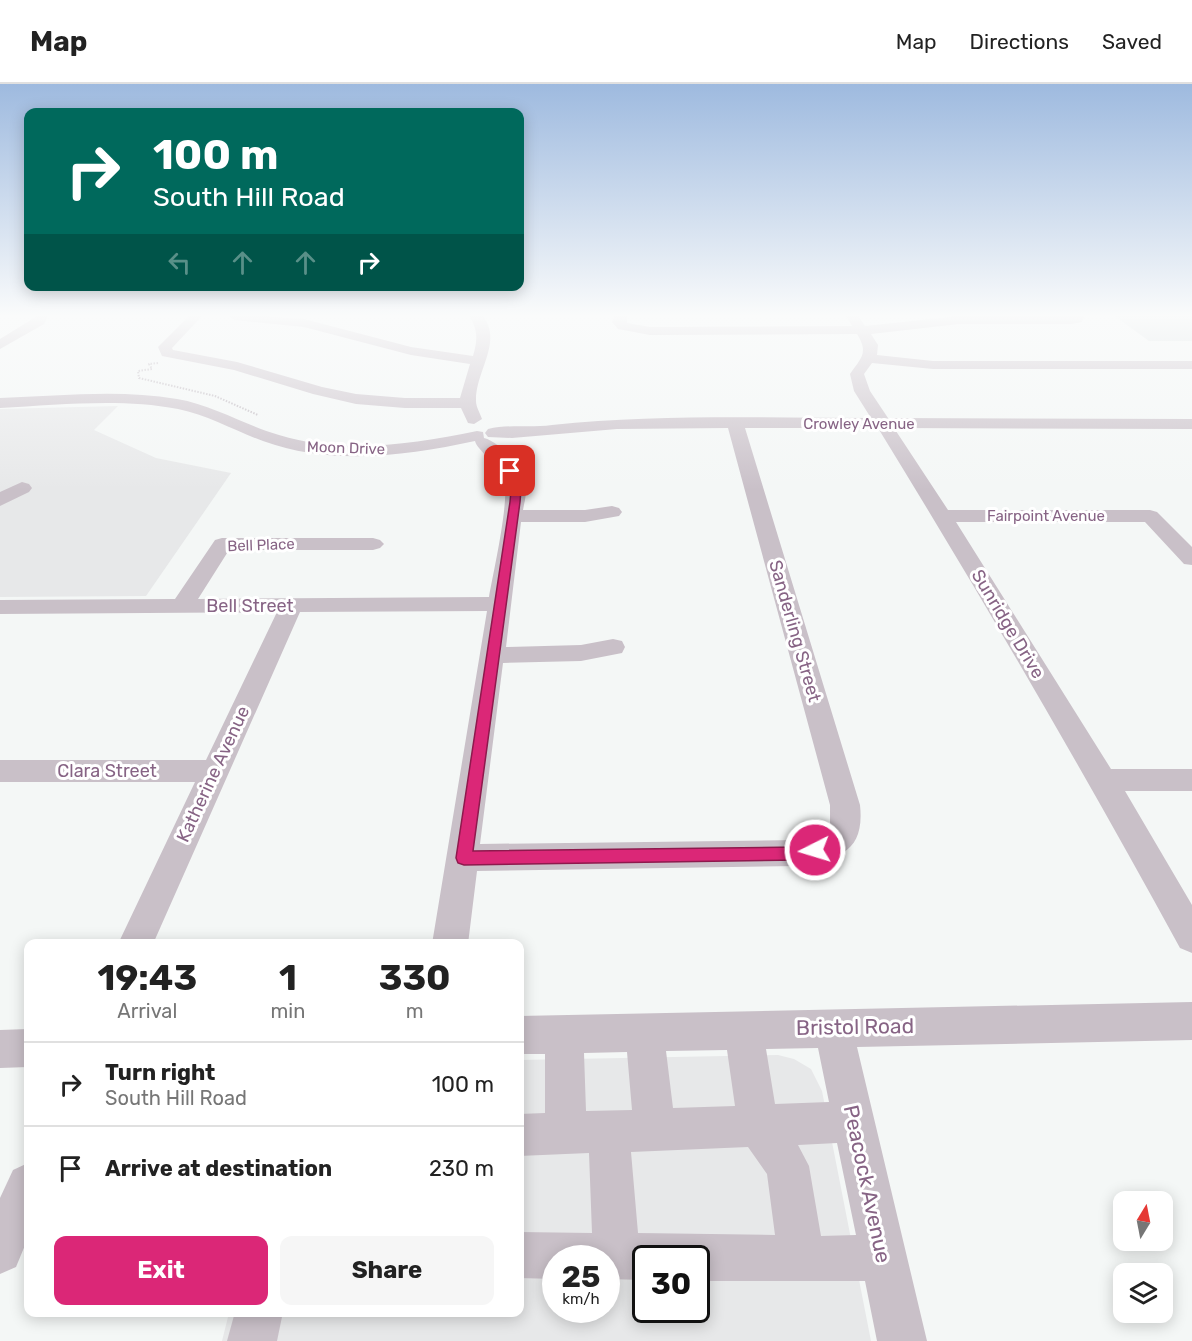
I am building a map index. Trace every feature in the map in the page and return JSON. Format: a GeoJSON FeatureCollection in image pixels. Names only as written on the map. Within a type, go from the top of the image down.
{"type":"FeatureCollection","features":[{"type":"Feature","properties":{"kind":"street"},"geometry":{"type":"LineString","coordinates":[[259,373],[319,391],[356,399],[405,403],[468,402]]}},
{"type":"Feature","properties":{"kind":"street"},"geometry":{"type":"LineString","coordinates":[[451,939],[516,490],[514,480],[487,438],[468,402],[474,373]]}},
{"type":"Feature","properties":{"kind":"street","name":"Sunridge Drive"},"geometry":{"type":"LineString","coordinates":[[859,373],[858,380],[880,423],[942,516],[1103,780],[1192,937]]}},
{"type":"Feature","properties":{"kind":"street","name":"Moon Drive"},"geometry":{"type":"LineString","coordinates":[[0,403],[114,400],[176,404],[217,414],[270,438],[322,449],[390,450],[487,438]]}},
{"type":"Feature","properties":{"kind":"street","name":"Crowley Avenue"},"geometry":{"type":"LineString","coordinates":[[487,438],[609,423],[1192,424]]}},
{"type":"Feature","properties":{"kind":"street","name":"Sanderling Street"},"geometry":{"type":"LineString","coordinates":[[464,858],[799,853],[828,847],[842,839],[847,829],[845,805],[735,423]]}},
{"type":"Feature","properties":{"kind":"street"},"geometry":{"type":"LineString","coordinates":[[0,500],[22,488]]}},
{"type":"Feature","properties":{"kind":"street"},"geometry":{"type":"LineString","coordinates":[[513,516],[585,516],[612,512]]}},
{"type":"Feature","properties":{"kind":"street","name":"Fairpoint Avenue"},"geometry":{"type":"LineString","coordinates":[[942,516],[1150,516],[1192,559]]}},
{"type":"Feature","properties":{"kind":"street","name":"Bell Place"},"geometry":{"type":"LineString","coordinates":[[182,606],[222,544],[373,543]]}},
{"type":"Feature","properties":{"kind":"street","name":"Bell Street"},"geometry":{"type":"LineString","coordinates":[[0,607],[500,604]]}},
{"type":"Feature","properties":{"kind":"street","name":"Katherine Avenue"},"geometry":{"type":"LineString","coordinates":[[137,939],[213,771],[292,605]]}},
{"type":"Feature","properties":{"kind":"street"},"geometry":{"type":"LineString","coordinates":[[492,655],[580,653],[614,647]]}},
{"type":"Feature","properties":{"kind":"street","name":"Clara Street"},"geometry":{"type":"LineString","coordinates":[[0,771],[213,771]]}},
{"type":"Feature","properties":{"kind":"street"},"geometry":{"type":"LineString","coordinates":[[1103,780],[1192,780]]}},
{"type":"Feature","properties":{"kind":"street","name":"Bristol Road"},"geometry":{"type":"LineString","coordinates":[[524,1035],[1192,1021]]}},
{"type":"Feature","properties":{"kind":"street","name":"Peacock Avenue"},"geometry":{"type":"LineString","coordinates":[[833,1027],[902,1341]]}},
{"type":"Feature","properties":{"kind":"street"},"geometry":{"type":"LineString","coordinates":[[743,1029],[758,1125],[787,1166],[802,1259]]}},
{"type":"Feature","properties":{"kind":"street"},"geometry":{"type":"LineString","coordinates":[[644,1032],[655,1129]]}},
{"type":"Feature","properties":{"kind":"street"},"geometry":{"type":"LineString","coordinates":[[564,1034],[566,1133]]}},
{"type":"Feature","properties":{"kind":"street"},"geometry":{"type":"LineString","coordinates":[[0,1049],[24,1048]]}},
{"type":"Feature","properties":{"kind":"street"},"geometry":{"type":"LineString","coordinates":[[524,1135],[854,1122]]}},
{"type":"Feature","properties":{"kind":"street"},"geometry":{"type":"LineString","coordinates":[[609,1131],[615,1245]]}},
{"type":"Feature","properties":{"kind":"street"},"geometry":{"type":"LineString","coordinates":[[0,1251],[24,1194]]}},
{"type":"Feature","properties":{"kind":"street"},"geometry":{"type":"LineString","coordinates":[[524,1255],[542,1255]]}},
{"type":"Feature","properties":{"kind":"street"},"geometry":{"type":"LineString","coordinates":[[620,1256],[884,1258]]}},
{"type":"Feature","properties":{"kind":"street"},"geometry":{"type":"LineString","coordinates":[[252,1341],[258,1317]]}},
{"type":"Feature","properties":{"kind":"path"},"geometry":{"type":"LineString","coordinates":[[138,373],[139,378],[215,396],[260,417]]}},
{"type":"Feature","properties":{"kind":"shaded area"},"geometry":{"type":"Polygon","coordinates":[[[118,406],[94,430],[156,458],[231,473],[146,596],[0,597],[0,409],[118,406]]]}},
{"type":"Feature","properties":{"kind":"shaded area"},"geometry":{"type":"Polygon","coordinates":[[[778,1055],[794,1059],[811,1069],[822,1091],[871,1341],[222,1341],[228,1317],[524,1317],[524,1060],[778,1055]]]}},
{"type":"Feature","properties":{"kind":"route"},"geometry":{"type":"LineString","coordinates":[[510,471],[516,490],[515,502],[464,858],[799,853],[815,850]]}}]}
